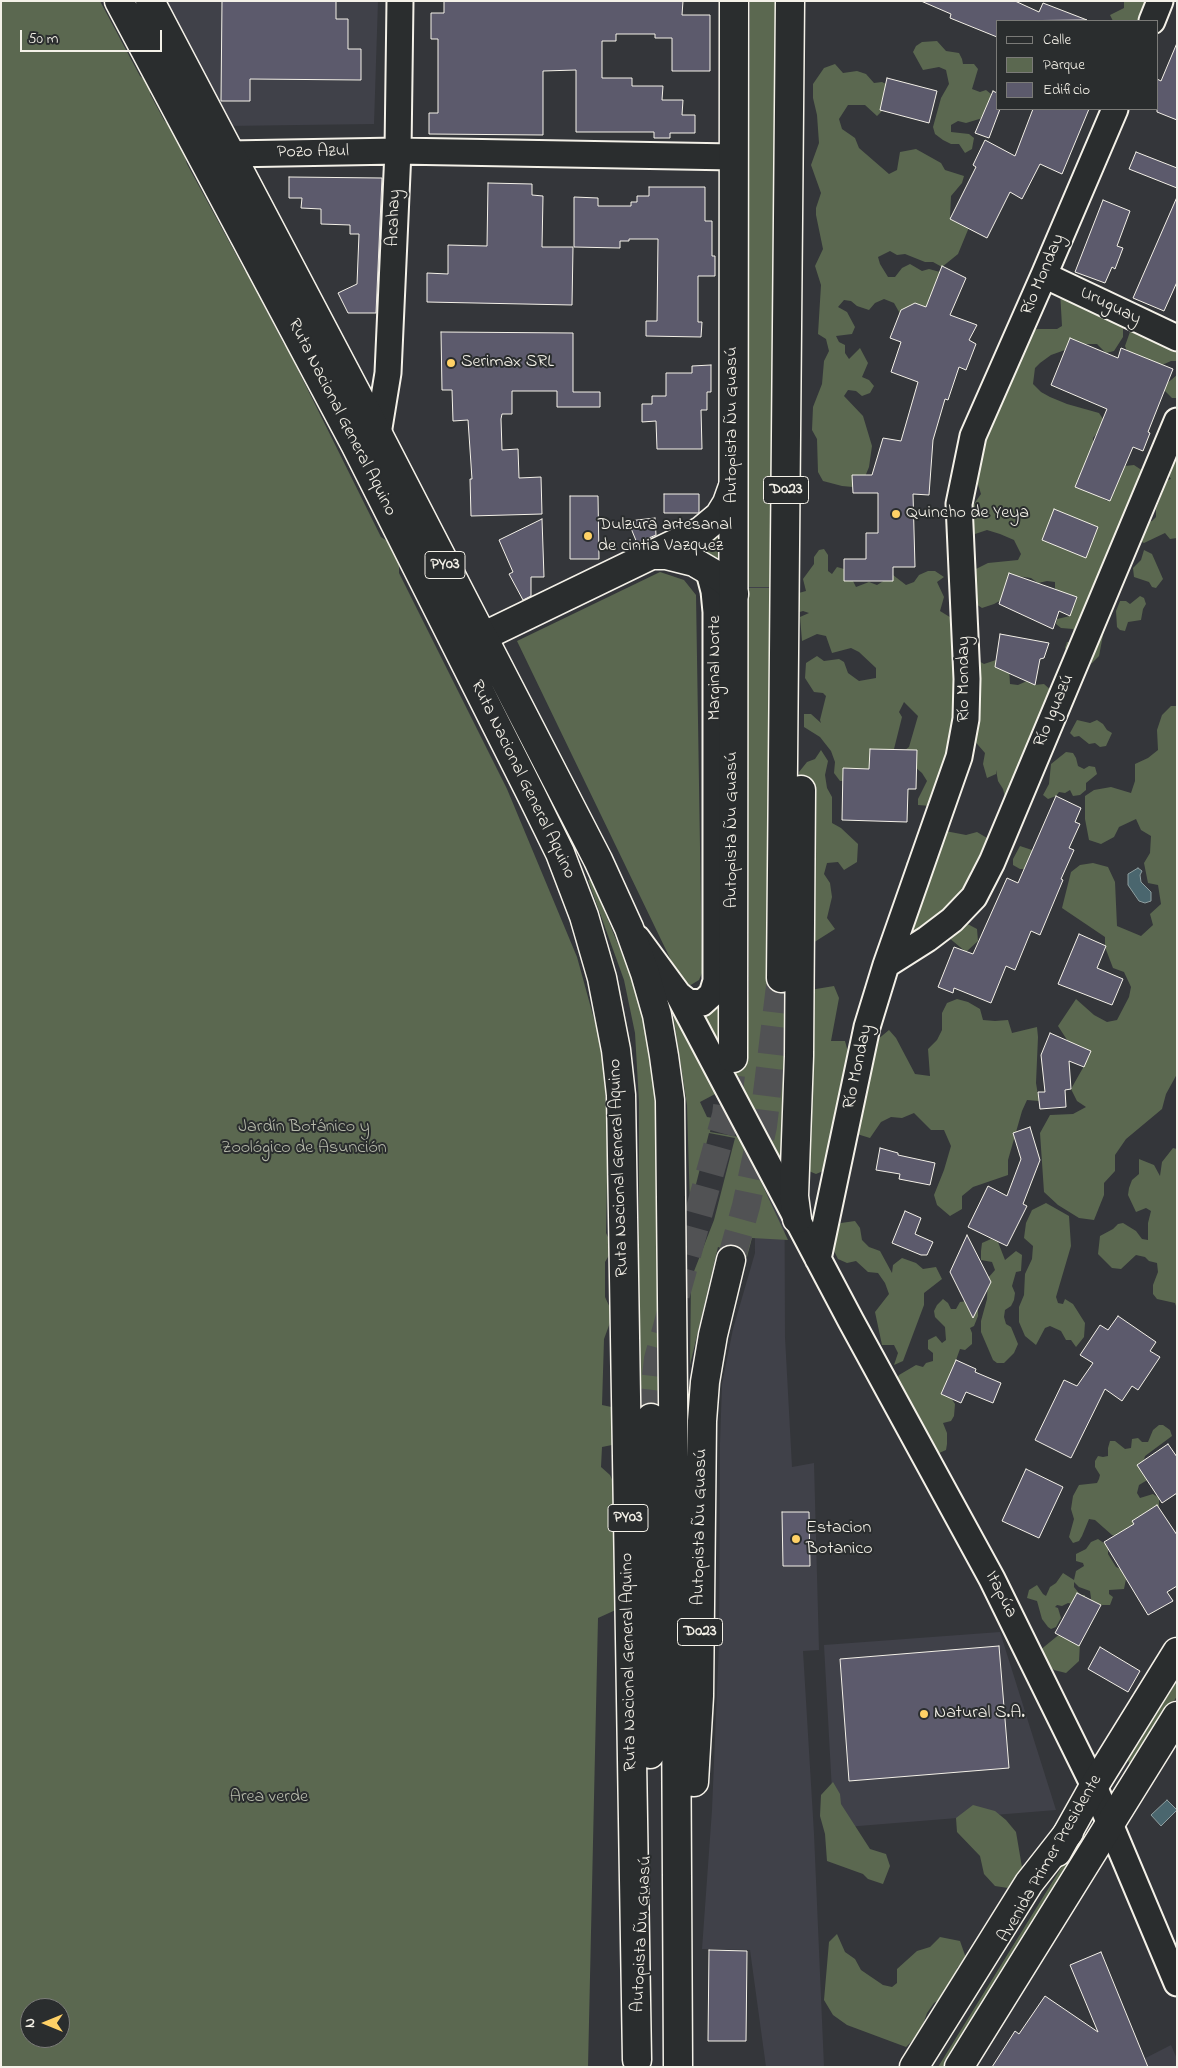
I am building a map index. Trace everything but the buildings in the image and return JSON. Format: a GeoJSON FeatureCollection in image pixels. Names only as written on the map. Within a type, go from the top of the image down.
{"type":"FeatureCollection","features":[{"type":"Feature","properties":{"kind":"main road","name":"Ruta Nacional General Aquino"},"geometry":{"type":"LineString","coordinates":[[119,1],[356,446],[526,786],[567,871],[584,916],[602,978],[616,1050],[621,1095],[637,2063]]}},
{"type":"Feature","properties":{"kind":"main road","name":"Ruta Nacional General Aquino"},"geometry":{"type":"LineString","coordinates":[[150,1],[378,434],[598,860],[629,928],[645,974],[656,1015],[670,1100],[678,2005]]}},
{"type":"Feature","properties":{"kind":"main road","name":"Autopista Ñu Guasú"},"geometry":{"type":"LineString","coordinates":[[733,1058],[734,594],[732,489],[734,1]]}},
{"type":"Feature","properties":{"kind":"main road","name":"D023"},"geometry":{"type":"LineString","coordinates":[[781,978],[790,1]]}},
{"type":"Feature","properties":{"kind":"main road"},"geometry":{"type":"LineString","coordinates":[[786,435],[801,565],[801,892],[799,1056],[794,1196],[797,1219]]}},
{"type":"Feature","properties":{"kind":"main road"},"geometry":{"type":"LineString","coordinates":[[482,636],[701,531],[719,516],[727,503],[732,489]]}},
{"type":"Feature","properties":{"kind":"main road"},"geometry":{"type":"LineString","coordinates":[[651,555],[694,562],[730,585],[734,594]]}},
{"type":"Feature","properties":{"kind":"main road","name":"Autopista Ñu Guasú"},"geometry":{"type":"LineString","coordinates":[[678,2005],[699,1696],[702,1421],[705,1382],[713,1335],[731,1260]]}},
{"type":"Feature","properties":{"kind":"main road","name":"Autopista Ñu Guasú"},"geometry":{"type":"LineString","coordinates":[[637,2063],[650,1789],[651,1418]]}},
{"type":"Feature","properties":{"kind":"main road","name":"Avenida Primer Presidente"},"geometry":{"type":"LineString","coordinates":[[927,2067],[1069,1832],[1094,1786],[1177,1652]]}},
{"type":"Feature","properties":{"kind":"main road","name":"Avenida Primer Presidente"},"geometry":{"type":"LineString","coordinates":[[959,2067],[1177,1716]]}},
{"type":"Feature","properties":{"kind":"main road"},"geometry":{"type":"LineString","coordinates":[[914,2067],[1029,1883],[1069,1832]]}},
{"type":"Feature","properties":{"kind":"main road","name":"PY03"},"geometry":{"type":"LineString","coordinates":[[678,2005],[678,2067]]}},
{"type":"Feature","properties":{"kind":"street","name":"Acahay"},"geometry":{"type":"LineString","coordinates":[[378,434],[388,373],[398,151],[400,1]]}},
{"type":"Feature","properties":{"kind":"street"},"geometry":{"type":"LineString","coordinates":[[1152,20],[1160,1]]}},
{"type":"Feature","properties":{"kind":"street","name":"Río Monday"},"geometry":{"type":"LineString","coordinates":[[818,1258],[867,1026],[886,965],[959,757],[966,719],[968,680],[959,504],[972,436],[1115,110]]}},
{"type":"Feature","properties":{"kind":"street","name":"Pozo Azul"},"geometry":{"type":"LineString","coordinates":[[229,154],[398,151],[734,157]]}},
{"type":"Feature","properties":{"kind":"street","name":"Uruguay"},"geometry":{"type":"LineString","coordinates":[[1044,275],[1177,338]]}},
{"type":"Feature","properties":{"kind":"street","name":"Río Iguazú"},"geometry":{"type":"LineString","coordinates":[[886,965],[927,939],[952,920],[974,896],[992,862],[1177,421]]}},
{"type":"Feature","properties":{"kind":"street","name":"Marginal Norte"},"geometry":{"type":"LineString","coordinates":[[678,994],[688,1002],[702,1003],[712,994],[716,981],[716,612],[714,591],[709,572]]}},
{"type":"Feature","properties":{"kind":"street","name":"Itapúa"},"geometry":{"type":"LineString","coordinates":[[629,928],[678,994],[797,1219],[992,1579],[1094,1786],[1177,1984]]}},
{"type":"Feature","properties":{"kind":"shaded area"},"geometry":{"type":"Polygon","coordinates":[[[160,1],[378,1],[374,124],[225,126],[160,1]]]}},
{"type":"Feature","properties":{"kind":"shaded area"},"geometry":{"type":"Polygon","coordinates":[[[750,1],[780,1],[785,1337],[792,1467],[814,1463],[819,1650],[803,1651],[814,1834],[824,2067],[766,2067],[750,1950],[702,1949],[712,1810],[719,1643],[722,1384],[733,1329],[755,1253],[745,474],[750,1]]]}},
{"type":"Feature","properties":{"kind":"shaded area"},"geometry":{"type":"Polygon","coordinates":[[[1000,1632],[1056,1810],[834,1828],[824,1645],[1000,1632]]]}},
{"type":"Feature","properties":{"kind":"shaded area"},"geometry":{"type":"Polygon","coordinates":[[[1171,2045],[1177,2059],[1177,2067],[1128,2067],[1171,2045]]]}},
{"type":"Feature","properties":{"kind":"green space","name":"Jardín Botánico y Zoológico de Asunción"},"geometry":{"type":"Polygon","coordinates":[[[1,1],[100,1],[140,76],[146,81],[150,94],[164,120],[179,137],[187,164],[245,271],[249,273],[260,289],[263,304],[284,344],[290,351],[381,537],[390,543],[399,560],[399,573],[507,789],[577,957],[602,1048],[608,1131],[606,1233],[610,1241],[611,1252],[605,1262],[605,1297],[611,1310],[611,1320],[604,1339],[602,1405],[616,1408],[617,1444],[602,1447],[601,1467],[610,1475],[614,1484],[613,1499],[617,1503],[620,1608],[598,1618],[588,2067],[1,2067],[1,1]]]}},
{"type":"Feature","properties":{"kind":"green space"},"geometry":{"type":"Polygon","coordinates":[[[750,1],[782,1],[771,587],[747,587],[750,1]]]}},
{"type":"Feature","properties":{"kind":"green space"},"geometry":{"type":"Polygon","coordinates":[[[1124,1],[1151,1],[1145,20],[1112,20],[1110,15],[1124,8],[1124,1]]]}},
{"type":"Feature","properties":{"kind":"green space"},"geometry":{"type":"Polygon","coordinates":[[[937,41],[946,51],[959,53],[963,64],[974,64],[978,69],[972,89],[980,92],[986,90],[991,94],[995,102],[986,117],[966,123],[958,121],[951,125],[951,132],[969,134],[974,138],[972,149],[965,153],[959,144],[951,144],[935,134],[933,127],[941,98],[949,84],[946,70],[939,67],[923,70],[913,52],[916,46],[922,42],[937,41]]]}},
{"type":"Feature","properties":{"kind":"green space"},"geometry":{"type":"Polygon","coordinates":[[[835,64],[843,73],[857,71],[866,74],[874,83],[882,82],[892,87],[882,111],[877,116],[865,105],[848,105],[839,119],[842,129],[855,138],[859,148],[889,174],[897,170],[900,152],[916,149],[941,163],[945,170],[964,176],[962,183],[951,196],[950,217],[972,220],[958,254],[942,267],[933,262],[925,262],[905,254],[897,255],[890,251],[878,257],[888,277],[895,277],[902,268],[910,264],[922,271],[929,269],[940,272],[940,300],[903,319],[894,303],[884,299],[875,303],[869,310],[857,306],[851,301],[844,300],[838,307],[847,312],[855,327],[852,334],[836,336],[839,342],[845,345],[845,353],[849,359],[860,348],[868,363],[862,377],[869,380],[874,386],[870,393],[862,396],[856,391],[848,390],[844,396],[863,416],[872,446],[869,467],[862,484],[853,487],[823,481],[818,472],[817,439],[812,430],[813,407],[822,384],[824,361],[829,351],[826,339],[818,334],[821,285],[815,266],[823,249],[816,215],[816,208],[821,193],[811,165],[819,143],[813,84],[824,68],[835,64]]]}},
{"type":"Feature","properties":{"kind":"green space"},"geometry":{"type":"Polygon","coordinates":[[[1060,291],[1123,319],[1123,337],[1114,351],[1106,353],[1097,344],[1083,344],[1077,341],[1065,350],[1051,355],[1040,363],[1035,368],[1033,384],[1050,397],[1099,413],[1103,419],[1093,438],[1094,490],[1100,497],[1107,501],[1125,466],[1134,465],[1143,471],[1104,622],[1099,656],[1082,669],[1065,648],[1067,642],[1072,642],[1075,635],[1073,629],[1061,628],[1056,624],[1057,619],[1070,616],[1055,588],[1055,582],[1038,583],[1031,578],[1017,576],[1011,595],[982,608],[976,604],[972,571],[988,563],[1018,560],[1021,554],[1014,540],[1000,534],[987,530],[972,535],[969,511],[981,494],[977,481],[977,470],[983,432],[989,431],[992,411],[1016,337],[1037,329],[1057,329],[1062,326],[1060,291]]]}},
{"type":"Feature","properties":{"kind":"green space"},"geometry":{"type":"Polygon","coordinates":[[[1165,317],[1177,327],[1177,361],[1171,361],[1162,365],[1127,351],[1125,346],[1131,329],[1165,317]]]}},
{"type":"Feature","properties":{"kind":"green space"},"geometry":{"type":"Polygon","coordinates":[[[1177,375],[1177,398],[1172,398],[1164,390],[1165,385],[1177,375]]]}},
{"type":"Feature","properties":{"kind":"green space"},"geometry":{"type":"Polygon","coordinates":[[[1177,453],[1177,538],[1170,539],[1165,533],[1144,543],[1140,541],[1144,523],[1152,521],[1156,517],[1156,509],[1163,491],[1160,487],[1160,482],[1171,479],[1166,472],[1177,453]]]}},
{"type":"Feature","properties":{"kind":"green space"},"geometry":{"type":"Polygon","coordinates":[[[720,524],[722,564],[684,547],[720,524]]]}},
{"type":"Feature","properties":{"kind":"green space"},"geometry":{"type":"Polygon","coordinates":[[[824,549],[828,555],[828,571],[832,574],[837,567],[844,569],[849,573],[856,587],[869,582],[877,585],[893,575],[906,585],[914,582],[919,575],[928,571],[935,571],[944,577],[937,582],[944,597],[940,611],[953,619],[977,660],[984,664],[996,660],[1005,662],[1009,668],[1010,684],[1018,685],[1027,681],[1035,685],[1044,684],[1062,700],[1006,801],[996,770],[996,774],[987,778],[983,764],[985,753],[965,730],[931,806],[918,805],[918,799],[927,781],[922,773],[908,761],[905,750],[909,747],[918,716],[904,702],[899,712],[902,717],[893,753],[856,780],[840,781],[834,773],[835,762],[831,751],[820,737],[804,727],[804,714],[811,714],[821,723],[820,720],[826,696],[823,693],[814,692],[805,678],[806,663],[817,656],[824,661],[839,659],[844,662],[848,673],[859,681],[876,678],[876,668],[859,652],[851,648],[832,653],[826,636],[817,634],[802,641],[800,617],[809,613],[803,611],[796,613],[795,594],[806,591],[803,579],[814,564],[814,557],[819,550],[824,549]]]}},
{"type":"Feature","properties":{"kind":"green space"},"geometry":{"type":"Polygon","coordinates":[[[1144,550],[1152,554],[1163,579],[1156,588],[1152,587],[1149,582],[1134,577],[1133,568],[1141,560],[1144,550]]]}},
{"type":"Feature","properties":{"kind":"green space"},"geometry":{"type":"Polygon","coordinates":[[[660,572],[684,580],[696,595],[702,973],[699,980],[689,986],[681,981],[517,641],[660,572]]]}},
{"type":"Feature","properties":{"kind":"green space"},"geometry":{"type":"Polygon","coordinates":[[[747,588],[771,588],[769,987],[794,987],[785,1185],[694,1014],[705,1013],[714,1008],[721,997],[720,1060],[747,1060],[749,986],[747,588]]]}},
{"type":"Feature","properties":{"kind":"green space"},"geometry":{"type":"Polygon","coordinates":[[[1140,596],[1144,598],[1146,604],[1141,620],[1128,622],[1125,631],[1120,630],[1117,627],[1116,611],[1120,601],[1126,601],[1130,604],[1140,596]]]}},
{"type":"Feature","properties":{"kind":"green space"},"geometry":{"type":"Polygon","coordinates":[[[1171,706],[1177,706],[1177,1074],[1166,1094],[1162,1109],[1126,1139],[1115,1155],[1115,1171],[1104,1183],[1104,1195],[1094,1220],[1079,1218],[1058,1205],[1044,1192],[1040,1133],[1050,1115],[1073,1114],[1086,1107],[1077,1101],[1071,1089],[1084,1066],[1058,1026],[1076,999],[1094,1015],[1107,1022],[1117,1020],[1129,997],[1131,987],[1124,972],[1113,968],[1105,947],[1105,937],[1062,908],[1071,872],[1080,865],[1093,863],[1108,867],[1115,882],[1117,926],[1141,936],[1153,925],[1150,914],[1161,904],[1158,885],[1148,883],[1144,863],[1150,853],[1151,836],[1141,830],[1136,819],[1119,827],[1114,837],[1101,844],[1089,840],[1085,819],[1085,796],[1094,790],[1111,787],[1131,793],[1135,781],[1135,764],[1148,758],[1158,750],[1157,730],[1162,715],[1171,706]]]}},
{"type":"Feature","properties":{"kind":"green space"},"geometry":{"type":"Polygon","coordinates":[[[1077,720],[1090,723],[1097,720],[1103,724],[1112,733],[1106,746],[1100,747],[1095,743],[1089,744],[1079,736],[1074,737],[1070,733],[1077,720]]]}},
{"type":"Feature","properties":{"kind":"green space"},"geometry":{"type":"Polygon","coordinates":[[[821,750],[828,761],[825,775],[827,788],[832,797],[832,823],[841,828],[858,844],[857,862],[844,870],[838,862],[827,863],[824,874],[830,883],[832,897],[827,918],[835,929],[805,948],[799,772],[807,762],[815,759],[821,750]]]}},
{"type":"Feature","properties":{"kind":"green space"},"geometry":{"type":"Polygon","coordinates":[[[1066,752],[1073,753],[1078,766],[1084,769],[1089,766],[1095,767],[1097,774],[1086,783],[1086,790],[1080,795],[1073,796],[1070,790],[1065,793],[1059,792],[1056,796],[1048,799],[1043,795],[1049,784],[1051,764],[1066,752]]]}},
{"type":"Feature","properties":{"kind":"green space"},"geometry":{"type":"Polygon","coordinates":[[[940,830],[966,835],[977,832],[987,838],[991,850],[981,868],[971,870],[968,882],[960,920],[977,929],[978,941],[966,952],[936,927],[913,933],[900,899],[906,877],[906,863],[940,830]]]}},
{"type":"Feature","properties":{"kind":"green space"},"geometry":{"type":"Polygon","coordinates":[[[1020,846],[1038,852],[1025,869],[1020,869],[1013,865],[1013,859],[1020,846]]]}},
{"type":"Feature","properties":{"kind":"green space"},"geometry":{"type":"Polygon","coordinates":[[[591,879],[639,995],[657,1082],[663,1417],[639,1415],[639,1102],[635,1033],[624,980],[588,880],[591,879]]]}},
{"type":"Feature","properties":{"kind":"green space"},"geometry":{"type":"Polygon","coordinates":[[[834,986],[839,998],[831,1041],[845,1041],[848,1052],[860,1054],[889,1030],[896,1038],[915,1074],[930,1076],[928,1049],[937,1040],[942,1030],[942,1013],[947,1003],[957,999],[968,1002],[980,1009],[983,1020],[1008,1020],[1012,1033],[1037,1027],[1036,1083],[1039,1101],[1027,1100],[1022,1111],[1008,1160],[1008,1175],[973,1187],[962,1196],[962,1209],[950,1216],[937,1205],[934,1195],[951,1146],[944,1130],[931,1130],[914,1113],[902,1118],[891,1117],[881,1122],[870,1138],[857,1134],[840,1150],[828,1169],[816,1174],[804,1169],[804,991],[834,986]]]}},
{"type":"Feature","properties":{"kind":"green space"},"geometry":{"type":"Polygon","coordinates":[[[672,1007],[717,1093],[700,1102],[707,1117],[713,1118],[710,1132],[740,1137],[788,1240],[752,1238],[747,1257],[718,1247],[690,1365],[691,1279],[714,1220],[735,1138],[709,1133],[690,1208],[687,1105],[672,1007]]]}},
{"type":"Feature","properties":{"kind":"green space"},"geometry":{"type":"Polygon","coordinates":[[[1173,1148],[1177,1149],[1177,1309],[1175,1303],[1157,1299],[1153,1294],[1153,1285],[1158,1272],[1157,1263],[1136,1255],[1121,1269],[1112,1268],[1098,1254],[1100,1236],[1118,1224],[1123,1223],[1136,1231],[1142,1239],[1148,1240],[1148,1223],[1151,1211],[1146,1208],[1136,1212],[1128,1195],[1129,1188],[1132,1180],[1139,1174],[1139,1159],[1154,1165],[1160,1176],[1162,1162],[1173,1148]]]}},
{"type":"Feature","properties":{"kind":"green space"},"geometry":{"type":"Polygon","coordinates":[[[1046,1203],[1069,1216],[1071,1246],[1056,1297],[1058,1303],[1063,1304],[1065,1299],[1073,1304],[1085,1323],[1084,1337],[1076,1347],[1071,1340],[1066,1340],[1061,1331],[1050,1326],[1045,1328],[1036,1345],[1025,1336],[1019,1322],[1019,1307],[1024,1295],[1025,1274],[1032,1259],[1033,1246],[1024,1238],[1026,1223],[1032,1210],[1046,1203]]]}},
{"type":"Feature","properties":{"kind":"green space"},"geometry":{"type":"Polygon","coordinates":[[[855,1221],[860,1228],[862,1240],[869,1247],[880,1251],[892,1273],[893,1265],[902,1258],[916,1263],[923,1269],[936,1267],[942,1279],[924,1293],[924,1305],[903,1361],[894,1365],[898,1353],[894,1345],[882,1345],[875,1312],[889,1294],[885,1283],[878,1273],[868,1272],[856,1261],[847,1263],[838,1259],[832,1247],[834,1229],[841,1223],[855,1221]]]}},
{"type":"Feature","properties":{"kind":"green space"},"geometry":{"type":"Polygon","coordinates":[[[991,1239],[998,1242],[1005,1260],[1016,1251],[1022,1255],[1021,1271],[1016,1272],[1012,1286],[1015,1293],[1014,1300],[1011,1306],[1005,1310],[1004,1317],[1006,1324],[1011,1327],[1018,1344],[1014,1353],[1004,1363],[997,1363],[993,1360],[981,1332],[981,1321],[987,1299],[988,1278],[995,1270],[992,1262],[981,1260],[981,1251],[982,1243],[991,1239]]]}},
{"type":"Feature","properties":{"kind":"green space"},"geometry":{"type":"Polygon","coordinates":[[[943,1299],[951,1309],[956,1309],[960,1302],[967,1301],[978,1310],[978,1316],[974,1326],[970,1328],[972,1344],[965,1350],[960,1349],[956,1360],[951,1398],[955,1404],[954,1416],[951,1421],[943,1423],[947,1433],[947,1444],[946,1450],[939,1453],[914,1415],[913,1405],[908,1398],[901,1394],[896,1381],[899,1375],[916,1365],[923,1367],[926,1363],[933,1361],[933,1353],[928,1349],[928,1340],[936,1336],[942,1343],[946,1340],[945,1327],[935,1317],[934,1311],[943,1299]]]}},
{"type":"Feature","properties":{"kind":"green space"},"geometry":{"type":"Polygon","coordinates":[[[1159,1425],[1163,1425],[1170,1430],[1172,1436],[1145,1456],[1143,1463],[1149,1479],[1139,1485],[1137,1493],[1140,1498],[1153,1494],[1159,1498],[1159,1510],[1119,1537],[1112,1535],[1095,1520],[1089,1519],[1079,1541],[1073,1543],[1069,1537],[1074,1519],[1071,1509],[1073,1496],[1079,1485],[1097,1483],[1100,1475],[1095,1467],[1095,1461],[1098,1456],[1108,1456],[1110,1441],[1115,1441],[1125,1449],[1131,1448],[1132,1439],[1138,1438],[1142,1442],[1148,1442],[1153,1430],[1159,1425]]]}},
{"type":"Feature","properties":{"kind":"green space"},"geometry":{"type":"Polygon","coordinates":[[[1098,1539],[1108,1546],[1108,1554],[1116,1567],[1123,1570],[1126,1579],[1124,1589],[1109,1590],[1109,1594],[1113,1597],[1110,1605],[1101,1605],[1093,1612],[1090,1591],[1079,1587],[1074,1582],[1074,1587],[1078,1592],[1081,1595],[1085,1595],[1084,1599],[1073,1604],[1057,1605],[1055,1607],[1058,1608],[1061,1618],[1056,1627],[1051,1629],[1042,1619],[1037,1601],[1027,1598],[1029,1590],[1037,1585],[1046,1596],[1050,1587],[1056,1583],[1063,1573],[1074,1580],[1076,1571],[1084,1566],[1083,1563],[1076,1561],[1076,1554],[1086,1549],[1091,1542],[1098,1539]]]}},
{"type":"Feature","properties":{"kind":"green space"},"geometry":{"type":"Polygon","coordinates":[[[1061,1633],[1080,1643],[1079,1661],[1066,1673],[1054,1670],[1044,1661],[1039,1651],[1061,1633]]]}},
{"type":"Feature","properties":{"kind":"green space"},"geometry":{"type":"Polygon","coordinates":[[[1177,1681],[1177,1696],[1134,1765],[1130,1766],[1128,1760],[1177,1681]]]}},
{"type":"Feature","properties":{"kind":"green space"},"geometry":{"type":"Polygon","coordinates":[[[833,1782],[840,1794],[841,1804],[870,1849],[886,1854],[890,1866],[883,1884],[868,1879],[863,1874],[827,1861],[825,1834],[820,1816],[821,1795],[833,1782]]]}},
{"type":"Feature","properties":{"kind":"green space"},"geometry":{"type":"Polygon","coordinates":[[[973,1805],[995,1811],[1016,1832],[1023,1873],[1008,1888],[995,1886],[984,1874],[980,1856],[957,1832],[956,1818],[973,1805]]]}},
{"type":"Feature","properties":{"kind":"green space"},"geometry":{"type":"Polygon","coordinates":[[[1082,1834],[1088,1835],[949,2067],[938,2067],[1082,1834]]]}},
{"type":"Feature","properties":{"kind":"green space"},"geometry":{"type":"Polygon","coordinates":[[[837,1934],[845,1952],[855,1959],[861,1970],[883,1985],[892,1987],[897,1983],[897,1969],[917,1951],[930,1947],[940,1937],[960,1941],[966,1958],[957,1968],[954,1991],[934,2003],[927,2013],[920,2033],[906,2047],[847,2025],[833,2015],[824,2000],[829,1942],[837,1934]]]}},
{"type":"Feature","properties":{"kind":"water"},"geometry":{"type":"Polygon","coordinates":[[[1138,868],[1142,871],[1140,875],[1141,882],[1151,892],[1151,901],[1145,903],[1139,901],[1128,885],[1128,874],[1138,868]]]}},
{"type":"Feature","properties":{"kind":"water"},"geometry":{"type":"Polygon","coordinates":[[[1167,1800],[1177,1810],[1161,1826],[1151,1815],[1167,1800]]]}},
{"type":"Feature","properties":{"kind":"tunnel"},"geometry":{"type":"LineString","coordinates":[[731,1260],[746,1206],[763,1126],[781,978]]}},
{"type":"Feature","properties":{"kind":"tunnel"},"geometry":{"type":"LineString","coordinates":[[651,1418],[658,1359],[726,1115],[731,1075]]}},
{"type":"Feature","properties":{"kind":"place","name":"Serimax SRL"},"geometry":{"type":"Point","coordinates":[451,363]}},
{"type":"Feature","properties":{"kind":"place","name":"Quincho de Yeya"},"geometry":{"type":"Point","coordinates":[896,514]}},
{"type":"Feature","properties":{"kind":"place","name":"Dulzura artesanal de cintia Vazquez"},"geometry":{"type":"Point","coordinates":[588,536]}},
{"type":"Feature","properties":{"kind":"place","name":"Estacion Botanico"},"geometry":{"type":"Point","coordinates":[796,1539]}},
{"type":"Feature","properties":{"kind":"place","name":"Natural S.A."},"geometry":{"type":"Point","coordinates":[924,1714]}},
{"type":"Feature","properties":{"kind":"park label","name":"Area verde"},"geometry":{"type":"Point","coordinates":[269,1798]}}]}
